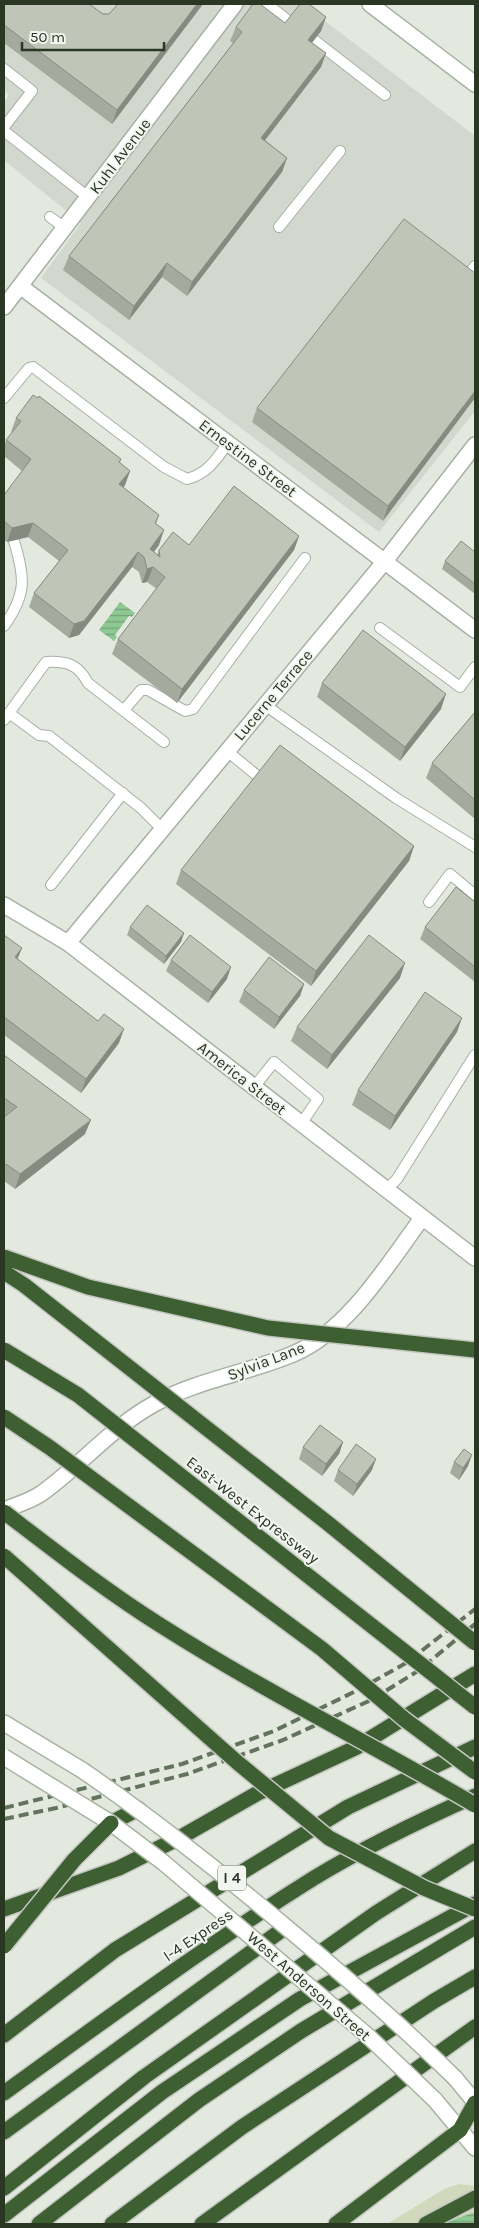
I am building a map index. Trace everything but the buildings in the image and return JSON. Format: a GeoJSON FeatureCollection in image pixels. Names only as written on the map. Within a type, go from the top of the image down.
{"type":"FeatureCollection","features":[{"type":"Feature","properties":{"kind":"highway"},"geometry":{"type":"LineString","coordinates":[[4,1257],[88,1287],[268,1328],[475,1350]]}},
{"type":"Feature","properties":{"kind":"highway"},"geometry":{"type":"LineString","coordinates":[[4,1272],[24,1285],[322,1519],[475,1643]]}},
{"type":"Feature","properties":{"kind":"highway","name":"East-West Expressway"},"geometry":{"type":"LineString","coordinates":[[4,1350],[78,1394],[475,1706]]}},
{"type":"Feature","properties":{"kind":"highway"},"geometry":{"type":"LineString","coordinates":[[4,1417],[49,1447],[306,1638],[404,1719],[475,1772]]}},
{"type":"Feature","properties":{"kind":"highway"},"geometry":{"type":"LineString","coordinates":[[4,1511],[102,1586],[159,1625],[475,1805]]}},
{"type":"Feature","properties":{"kind":"highway"},"geometry":{"type":"LineString","coordinates":[[4,1556],[238,1763],[329,1838],[424,1888],[475,1909]]}},
{"type":"Feature","properties":{"kind":"highway"},"geometry":{"type":"LineString","coordinates":[[4,1908],[119,1868],[181,1837],[258,1793],[355,1748],[475,1674]]}},
{"type":"Feature","properties":{"kind":"highway","name":"I 4"},"geometry":{"type":"LineString","coordinates":[[4,2034],[115,1950],[348,1807],[475,1747]]}},
{"type":"Feature","properties":{"kind":"highway","name":"I-4 Express"},"geometry":{"type":"LineString","coordinates":[[4,2093],[132,2000],[315,1878],[421,1820],[475,1796]]}},
{"type":"Feature","properties":{"kind":"highway"},"geometry":{"type":"LineString","coordinates":[[4,1946],[74,1860],[111,1823],[138,1809]]}},
{"type":"Feature","properties":{"kind":"highway"},"geometry":{"type":"LineString","coordinates":[[4,2188],[144,2077],[376,1912],[475,1851]]}},
{"type":"Feature","properties":{"kind":"highway"},"geometry":{"type":"LineString","coordinates":[[4,2215],[162,2092],[300,1999],[475,1904]]}},
{"type":"Feature","properties":{"kind":"highway"},"geometry":{"type":"LineString","coordinates":[[4,2132],[286,1927]]}},
{"type":"Feature","properties":{"kind":"highway"},"geometry":{"type":"LineString","coordinates":[[39,2224],[199,2100],[301,2032],[475,1927]]}},
{"type":"Feature","properties":{"kind":"highway"},"geometry":{"type":"LineString","coordinates":[[112,2224],[242,2126],[434,2000],[475,1977]]}},
{"type":"Feature","properties":{"kind":"highway"},"geometry":{"type":"LineString","coordinates":[[202,2224],[475,2027]]}},
{"type":"Feature","properties":{"kind":"highway"},"geometry":{"type":"LineString","coordinates":[[336,2224],[460,2130],[475,2102]]}},
{"type":"Feature","properties":{"kind":"highway"},"geometry":{"type":"LineString","coordinates":[[426,2224],[475,2198]]}},
{"type":"Feature","properties":{"kind":"street","name":"Kuhl Avenue"},"geometry":{"type":"LineString","coordinates":[[4,307],[235,4]]}},
{"type":"Feature","properties":{"kind":"street"},"geometry":{"type":"LineString","coordinates":[[370,4],[475,84]]}},
{"type":"Feature","properties":{"kind":"street","name":"Ernestine Street"},"geometry":{"type":"LineString","coordinates":[[20,286],[475,630]]}},
{"type":"Feature","properties":{"kind":"street","name":"Lucerne Terrace"},"geometry":{"type":"LineString","coordinates":[[68,943],[385,561],[475,445]]}},
{"type":"Feature","properties":{"kind":"street","name":"America Street"},"geometry":{"type":"LineString","coordinates":[[4,905],[68,943],[475,1258]]}},
{"type":"Feature","properties":{"kind":"street","name":"Sylvia Lane"},"geometry":{"type":"LineString","coordinates":[[4,1511],[40,1494],[121,1425],[155,1403],[194,1387],[295,1353],[319,1339],[342,1319],[370,1287],[422,1218]]}},
{"type":"Feature","properties":{"kind":"street","name":"West Anderson Street"},"geometry":{"type":"LineString","coordinates":[[4,1723],[64,1758],[138,1809],[214,1867],[380,2007],[455,2078],[475,2102]]}},
{"type":"Feature","properties":{"kind":"street","name":"West Anderson Street"},"geometry":{"type":"LineString","coordinates":[[4,1757],[111,1823],[164,1863],[368,2036],[435,2100],[475,2148]]}},
{"type":"Feature","properties":{"kind":"lane"},"geometry":{"type":"LineString","coordinates":[[267,4],[291,23]]}},
{"type":"Feature","properties":{"kind":"lane"},"geometry":{"type":"LineString","coordinates":[[314,40],[385,95]]}},
{"type":"Feature","properties":{"kind":"lane"},"geometry":{"type":"LineString","coordinates":[[4,69],[32,91],[4,127]]}},
{"type":"Feature","properties":{"kind":"lane"},"geometry":{"type":"LineString","coordinates":[[4,131],[88,197]]}},
{"type":"Feature","properties":{"kind":"lane"},"geometry":{"type":"LineString","coordinates":[[279,227],[340,151]]}},
{"type":"Feature","properties":{"kind":"lane"},"geometry":{"type":"LineString","coordinates":[[50,217],[65,228]]}},
{"type":"Feature","properties":{"kind":"lane"},"geometry":{"type":"LineString","coordinates":[[463,282],[475,266]]}},
{"type":"Feature","properties":{"kind":"lane"},"geometry":{"type":"LineString","coordinates":[[4,398],[29,368],[33,367],[164,468],[187,479],[200,476],[209,468],[228,443]]}},
{"type":"Feature","properties":{"kind":"lane"},"geometry":{"type":"LineString","coordinates":[[4,626],[16,609],[22,588],[22,565],[14,540]]}},
{"type":"Feature","properties":{"kind":"lane"},"geometry":{"type":"LineString","coordinates":[[124,710],[141,690],[148,690],[185,711],[193,709],[306,558]]}},
{"type":"Feature","properties":{"kind":"lane"},"geometry":{"type":"LineString","coordinates":[[380,628],[460,687],[475,667]]}},
{"type":"Feature","properties":{"kind":"lane"},"geometry":{"type":"LineString","coordinates":[[162,829],[123,793],[49,736],[39,735],[6,717],[46,662],[65,661],[83,673],[88,683],[164,742]]}},
{"type":"Feature","properties":{"kind":"lane"},"geometry":{"type":"LineString","coordinates":[[265,705],[396,798],[475,847]]}},
{"type":"Feature","properties":{"kind":"lane"},"geometry":{"type":"LineString","coordinates":[[227,751],[260,778]]}},
{"type":"Feature","properties":{"kind":"lane"},"geometry":{"type":"LineString","coordinates":[[51,884],[123,793]]}},
{"type":"Feature","properties":{"kind":"lane"},"geometry":{"type":"LineString","coordinates":[[429,902],[450,874],[475,895]]}},
{"type":"Feature","properties":{"kind":"lane"},"geometry":{"type":"LineString","coordinates":[[386,1190],[397,1179],[475,1055]]}},
{"type":"Feature","properties":{"kind":"lane"},"geometry":{"type":"LineString","coordinates":[[254,1087],[274,1062],[318,1098],[301,1124]]}},
{"type":"Feature","properties":{"kind":"shaded area"},"geometry":{"type":"Polygon","coordinates":[[[4,4],[303,4],[475,136],[475,411],[379,532],[41,278],[81,223],[4,160],[4,102],[9,95],[4,90],[4,4]]]}},
{"type":"Feature","properties":{"kind":"shaded area"},"geometry":{"type":"Polygon","coordinates":[[[120,602],[135,613],[132,617],[129,616],[115,635],[117,637],[114,641],[99,630],[120,602]]]}},
{"type":"Feature","properties":{"kind":"shaded area"},"geometry":{"type":"Polygon","coordinates":[[[459,2184],[475,2186],[475,2224],[387,2224],[444,2189],[459,2184]]]}},
{"type":"Feature","properties":{"kind":"shaded area"},"geometry":{"type":"Polygon","coordinates":[[[475,2213],[475,2224],[442,2224],[475,2213]]]}},
{"type":"Feature","properties":{"kind":"railway"},"geometry":{"type":"LineString","coordinates":[[4,1808],[182,1764],[274,1731],[358,1690],[406,1663],[475,1609]]}},
{"type":"Feature","properties":{"kind":"railway"},"geometry":{"type":"LineString","coordinates":[[4,1819],[56,1808],[187,1774],[283,1740],[371,1700],[418,1671],[475,1624]]}}]}
